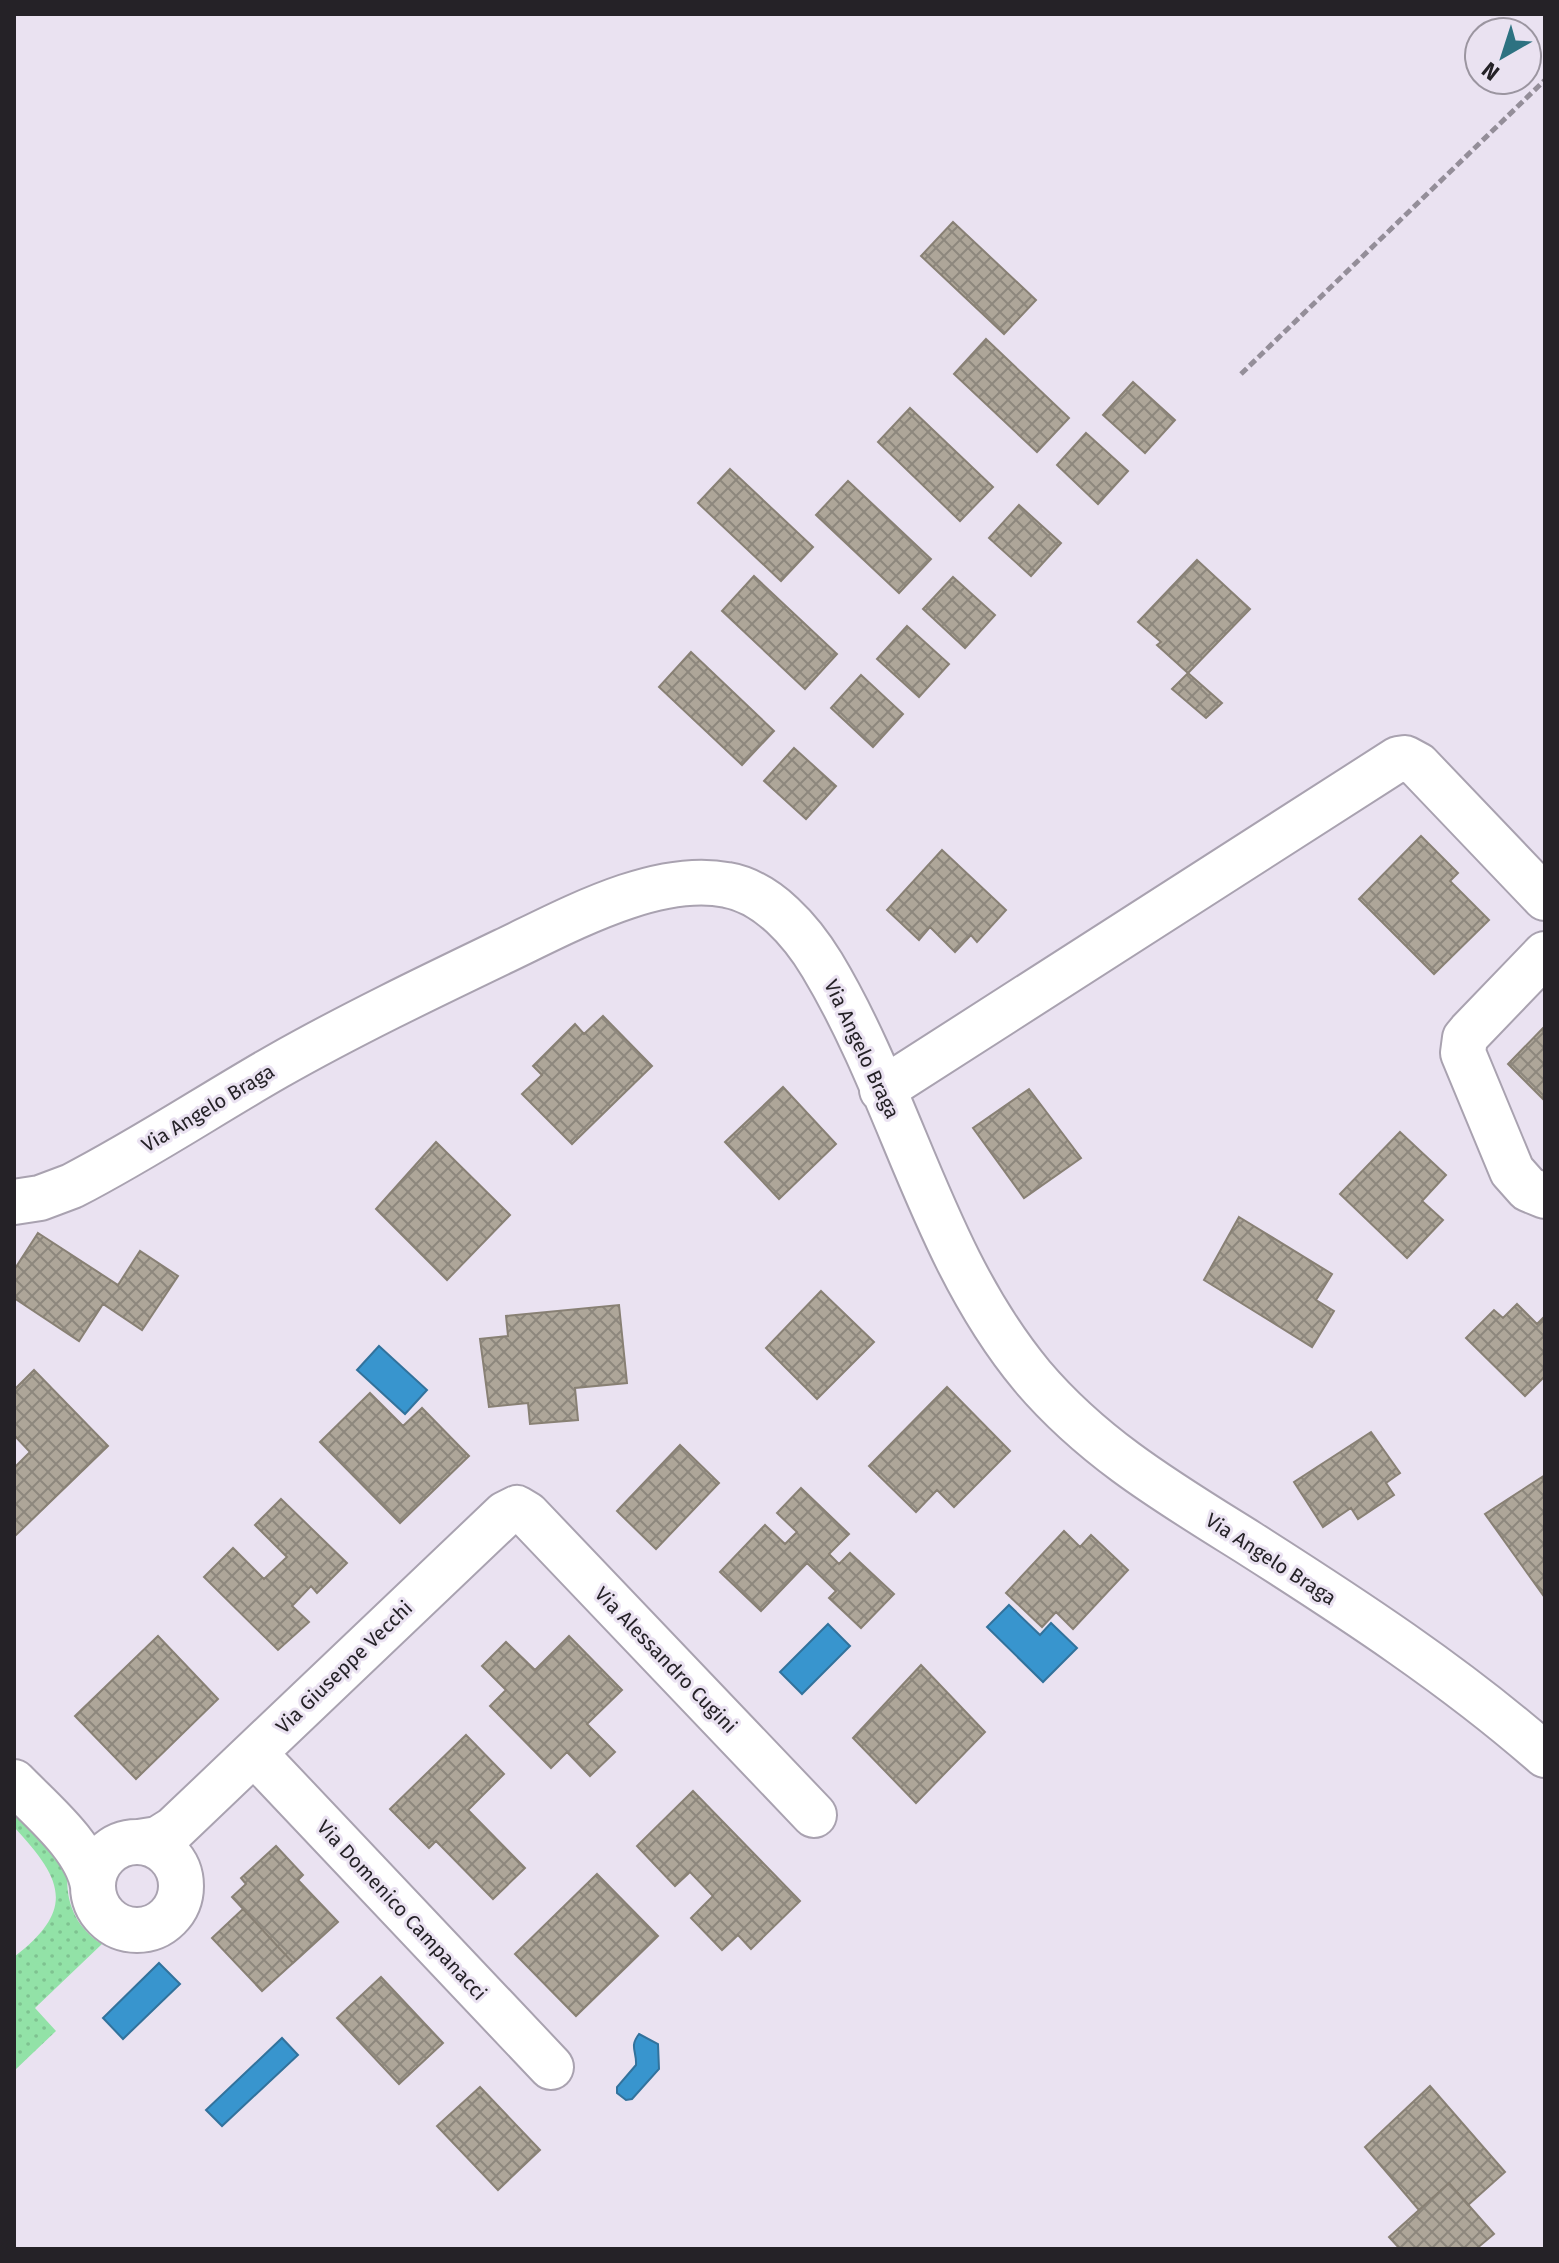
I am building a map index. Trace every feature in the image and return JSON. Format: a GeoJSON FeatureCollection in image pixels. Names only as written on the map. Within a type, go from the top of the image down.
{"type":"FeatureCollection","features":[{"type":"Feature","properties":{"kind":"street"},"geometry":{"type":"LineString","coordinates":[[882,1090],[1398,759],[1405,758],[1418,765],[1545,898]]}},
{"type":"Feature","properties":{"kind":"street","name":"Via Angelo Braga"},"geometry":{"type":"LineString","coordinates":[[14,1202],[54,1193],[98,1172],[281,1065],[520,943],[625,898],[687,884],[723,884],[742,888],[791,925],[821,964],[972,1289],[1001,1337],[1053,1399],[1134,1471],[1296,1574],[1414,1654],[1488,1707],[1545,1755]]}},
{"type":"Feature","properties":{"kind":"street"},"geometry":{"type":"LineString","coordinates":[[1545,954],[1465,1038],[1463,1053],[1512,1171],[1528,1189],[1545,1196]]}},
{"type":"Feature","properties":{"kind":"street","name":"Via Giuseppe Vecchi"},"geometry":{"type":"LineString","coordinates":[[14,1782],[128,1853],[254,1753],[505,1514],[517,1508]]}},
{"type":"Feature","properties":{"kind":"street","name":"Via Alessandro Cugini"},"geometry":{"type":"LineString","coordinates":[[517,1508],[527,1514],[814,1815]]}},
{"type":"Feature","properties":{"kind":"street","name":"Via Domenico Campanacci"},"geometry":{"type":"LineString","coordinates":[[254,1753],[551,2067]]}},
{"type":"Feature","properties":{"kind":"path"},"geometry":{"type":"LineString","coordinates":[[1241,374],[1545,80]]}},
{"type":"Feature","properties":{"kind":"green space"},"geometry":{"type":"Polygon","coordinates":[[[14,1810],[68,1868],[68,1891],[73,1912],[85,1929],[102,1944],[35,2008],[56,2031],[14,2071],[14,1957],[48,1923],[55,1908],[56,1893],[43,1862],[14,1827],[14,1810]]]}},
{"type":"Feature","properties":{"kind":"water"},"geometry":{"type":"Polygon","coordinates":[[[379,1346],[427,1390],[405,1414],[357,1370],[379,1346]]]}},
{"type":"Feature","properties":{"kind":"water"},"geometry":{"type":"Polygon","coordinates":[[[1009,1605],[1040,1635],[1051,1623],[1077,1648],[1043,1682],[987,1627],[1009,1605]]]}},
{"type":"Feature","properties":{"kind":"water"},"geometry":{"type":"Polygon","coordinates":[[[828,1624],[850,1646],[802,1694],[780,1672],[828,1624]]]}},
{"type":"Feature","properties":{"kind":"water"},"geometry":{"type":"Polygon","coordinates":[[[159,1963],[180,1984],[123,2039],[103,2018],[159,1963]]]}},
{"type":"Feature","properties":{"kind":"water"},"geometry":{"type":"Polygon","coordinates":[[[639,2034],[658,2044],[659,2069],[632,2099],[626,2100],[617,2093],[617,2087],[636,2065],[634,2046],[639,2034]]]}},
{"type":"Feature","properties":{"kind":"water"},"geometry":{"type":"Polygon","coordinates":[[[282,2038],[298,2055],[222,2126],[206,2110],[282,2038]]]}},
{"type":"Feature","properties":{"kind":"building"},"geometry":{"type":"Polygon","coordinates":[[[953,222],[1036,300],[1004,334],[921,256],[953,222]]]}},
{"type":"Feature","properties":{"kind":"building"},"geometry":{"type":"Polygon","coordinates":[[[986,339],[1069,418],[1037,452],[954,374],[986,339]]]}},
{"type":"Feature","properties":{"kind":"building"},"geometry":{"type":"Polygon","coordinates":[[[1133,382],[1175,420],[1145,453],[1103,415],[1133,382]]]}},
{"type":"Feature","properties":{"kind":"building"},"geometry":{"type":"Polygon","coordinates":[[[910,408],[993,487],[960,521],[878,442],[910,408]]]}},
{"type":"Feature","properties":{"kind":"building"},"geometry":{"type":"Polygon","coordinates":[[[1086,433],[1128,471],[1098,504],[1057,465],[1086,433]]]}},
{"type":"Feature","properties":{"kind":"building"},"geometry":{"type":"Polygon","coordinates":[[[730,469],[813,547],[781,581],[698,503],[730,469]]]}},
{"type":"Feature","properties":{"kind":"building"},"geometry":{"type":"Polygon","coordinates":[[[848,481],[931,559],[899,593],[816,515],[848,481]]]}},
{"type":"Feature","properties":{"kind":"building"},"geometry":{"type":"Polygon","coordinates":[[[1019,505],[1061,543],[1031,576],[989,538],[1019,505]]]}},
{"type":"Feature","properties":{"kind":"building"},"geometry":{"type":"Polygon","coordinates":[[[1197,560],[1250,609],[1188,673],[1157,645],[1161,642],[1138,622],[1197,560]]]}},
{"type":"Feature","properties":{"kind":"building"},"geometry":{"type":"Polygon","coordinates":[[[754,576],[837,654],[805,689],[722,611],[754,576]]]}},
{"type":"Feature","properties":{"kind":"building"},"geometry":{"type":"Polygon","coordinates":[[[953,577],[995,615],[965,648],[923,609],[953,577]]]}},
{"type":"Feature","properties":{"kind":"building"},"geometry":{"type":"Polygon","coordinates":[[[907,626],[949,664],[919,697],[877,659],[907,626]]]}},
{"type":"Feature","properties":{"kind":"building"},"geometry":{"type":"Polygon","coordinates":[[[691,652],[774,731],[742,765],[659,687],[691,652]]]}},
{"type":"Feature","properties":{"kind":"building"},"geometry":{"type":"Polygon","coordinates":[[[1188,673],[1222,703],[1206,718],[1172,689],[1188,673]]]}},
{"type":"Feature","properties":{"kind":"building"},"geometry":{"type":"Polygon","coordinates":[[[861,675],[903,714],[873,747],[831,708],[861,675]]]}},
{"type":"Feature","properties":{"kind":"building"},"geometry":{"type":"Polygon","coordinates":[[[794,748],[836,786],[806,819],[764,781],[794,748]]]}},
{"type":"Feature","properties":{"kind":"building"},"geometry":{"type":"Polygon","coordinates":[[[1421,836],[1458,873],[1450,881],[1489,920],[1434,974],[1359,899],[1421,836]]]}},
{"type":"Feature","properties":{"kind":"building"},"geometry":{"type":"Polygon","coordinates":[[[942,850],[1006,910],[977,942],[971,935],[955,952],[930,927],[919,940],[887,910],[942,850]]]}},
{"type":"Feature","properties":{"kind":"building"},"geometry":{"type":"Polygon","coordinates":[[[603,1016],[652,1066],[572,1144],[522,1094],[542,1075],[533,1066],[575,1024],[584,1034],[603,1016]]]}},
{"type":"Feature","properties":{"kind":"building"},"geometry":{"type":"Polygon","coordinates":[[[1545,1026],[1545,1101],[1508,1064],[1545,1026]]]}},
{"type":"Feature","properties":{"kind":"building"},"geometry":{"type":"Polygon","coordinates":[[[783,1087],[836,1144],[779,1199],[725,1142],[783,1087]]]}},
{"type":"Feature","properties":{"kind":"building"},"geometry":{"type":"Polygon","coordinates":[[[1029,1089],[1081,1158],[1024,1198],[973,1128],[1029,1089]]]}},
{"type":"Feature","properties":{"kind":"building"},"geometry":{"type":"Polygon","coordinates":[[[1400,1132],[1446,1175],[1422,1201],[1443,1220],[1407,1258],[1340,1194],[1400,1132]]]}},
{"type":"Feature","properties":{"kind":"building"},"geometry":{"type":"Polygon","coordinates":[[[436,1142],[510,1215],[447,1280],[376,1209],[436,1142]]]}},
{"type":"Feature","properties":{"kind":"building"},"geometry":{"type":"Polygon","coordinates":[[[1239,1217],[1332,1274],[1316,1300],[1334,1311],[1312,1347],[1204,1280],[1239,1217]]]}},
{"type":"Feature","properties":{"kind":"building"},"geometry":{"type":"Polygon","coordinates":[[[38,1233],[118,1285],[140,1251],[178,1276],[142,1330],[103,1304],[79,1341],[14,1298],[14,1270],[38,1233]]]}},
{"type":"Feature","properties":{"kind":"building"},"geometry":{"type":"Polygon","coordinates":[[[821,1291],[874,1342],[817,1399],[766,1348],[821,1291]]]}},
{"type":"Feature","properties":{"kind":"building"},"geometry":{"type":"Polygon","coordinates":[[[1517,1304],[1537,1324],[1545,1316],[1545,1376],[1525,1396],[1466,1338],[1494,1310],[1503,1318],[1517,1304]]]}},
{"type":"Feature","properties":{"kind":"building"},"geometry":{"type":"Polygon","coordinates":[[[619,1305],[627,1383],[575,1388],[578,1420],[530,1424],[528,1403],[489,1407],[480,1339],[508,1336],[506,1316],[619,1305]]]}},
{"type":"Feature","properties":{"kind":"building"},"geometry":{"type":"Polygon","coordinates":[[[34,1370],[108,1446],[14,1537],[14,1468],[30,1452],[14,1435],[14,1390],[34,1370]]]}},
{"type":"Feature","properties":{"kind":"building"},"geometry":{"type":"Polygon","coordinates":[[[947,1387],[1010,1451],[954,1507],[937,1490],[916,1512],[869,1466],[947,1387]]]}},
{"type":"Feature","properties":{"kind":"building"},"geometry":{"type":"Polygon","coordinates":[[[370,1393],[403,1426],[422,1408],[469,1456],[400,1523],[320,1442],[370,1393]]]}},
{"type":"Feature","properties":{"kind":"building"},"geometry":{"type":"Polygon","coordinates":[[[1371,1432],[1400,1473],[1386,1483],[1394,1495],[1358,1519],[1351,1508],[1323,1527],[1294,1482],[1371,1432]]]}},
{"type":"Feature","properties":{"kind":"building"},"geometry":{"type":"Polygon","coordinates":[[[680,1445],[719,1483],[656,1549],[617,1511],[680,1445]]]}},
{"type":"Feature","properties":{"kind":"building"},"geometry":{"type":"Polygon","coordinates":[[[1545,1475],[1545,1598],[1485,1514],[1545,1475]]]}},
{"type":"Feature","properties":{"kind":"building"},"geometry":{"type":"Polygon","coordinates":[[[801,1488],[849,1534],[829,1554],[839,1564],[850,1553],[894,1594],[861,1628],[829,1598],[836,1591],[807,1563],[761,1611],[720,1572],[765,1525],[785,1544],[797,1532],[777,1513],[801,1488]]]}},
{"type":"Feature","properties":{"kind":"building"},"geometry":{"type":"Polygon","coordinates":[[[281,1499],[347,1563],[317,1593],[311,1586],[292,1606],[309,1622],[278,1650],[204,1577],[233,1548],[264,1579],[287,1557],[255,1525],[281,1499]]]}},
{"type":"Feature","properties":{"kind":"building"},"geometry":{"type":"Polygon","coordinates":[[[1064,1531],[1080,1547],[1091,1535],[1128,1570],[1073,1629],[1056,1612],[1042,1627],[1006,1593],[1064,1531]]]}},
{"type":"Feature","properties":{"kind":"building"},"geometry":{"type":"Polygon","coordinates":[[[158,1636],[218,1699],[136,1779],[75,1716],[158,1636]]]}},
{"type":"Feature","properties":{"kind":"building"},"geometry":{"type":"Polygon","coordinates":[[[569,1636],[622,1690],[587,1724],[615,1752],[590,1776],[567,1752],[551,1768],[490,1706],[506,1690],[482,1666],[506,1642],[535,1670],[569,1636]]]}},
{"type":"Feature","properties":{"kind":"building"},"geometry":{"type":"Polygon","coordinates":[[[921,1665],[985,1732],[916,1803],[853,1738],[921,1665]]]}},
{"type":"Feature","properties":{"kind":"building"},"geometry":{"type":"Polygon","coordinates":[[[466,1735],[504,1774],[468,1810],[525,1868],[493,1899],[436,1841],[429,1848],[390,1809],[466,1735]]]}},
{"type":"Feature","properties":{"kind":"building"},"geometry":{"type":"Polygon","coordinates":[[[693,1791],[800,1901],[751,1949],[738,1935],[722,1950],[691,1918],[713,1896],[690,1872],[675,1886],[637,1846],[693,1791]]]}},
{"type":"Feature","properties":{"kind":"building"},"geometry":{"type":"Polygon","coordinates":[[[276,1846],[303,1875],[298,1880],[338,1922],[293,1963],[232,1897],[246,1884],[241,1878],[276,1846]]]}},
{"type":"Feature","properties":{"kind":"building"},"geometry":{"type":"Polygon","coordinates":[[[597,1874],[658,1936],[576,2016],[515,1954],[597,1874]]]}},
{"type":"Feature","properties":{"kind":"building"},"geometry":{"type":"Polygon","coordinates":[[[243,1909],[293,1963],[262,1991],[212,1938],[243,1909]]]}},
{"type":"Feature","properties":{"kind":"building"},"geometry":{"type":"Polygon","coordinates":[[[381,1977],[443,2043],[399,2084],[337,2018],[381,1977]]]}},
{"type":"Feature","properties":{"kind":"building"},"geometry":{"type":"Polygon","coordinates":[[[1430,2086],[1505,2172],[1468,2205],[1449,2183],[1419,2210],[1365,2147],[1430,2086]]]}},
{"type":"Feature","properties":{"kind":"building"},"geometry":{"type":"Polygon","coordinates":[[[480,2087],[540,2150],[498,2190],[437,2126],[480,2087]]]}},
{"type":"Feature","properties":{"kind":"building"},"geometry":{"type":"Polygon","coordinates":[[[1449,2183],[1494,2234],[1476,2249],[1400,2249],[1389,2237],[1449,2183]]]}}]}
